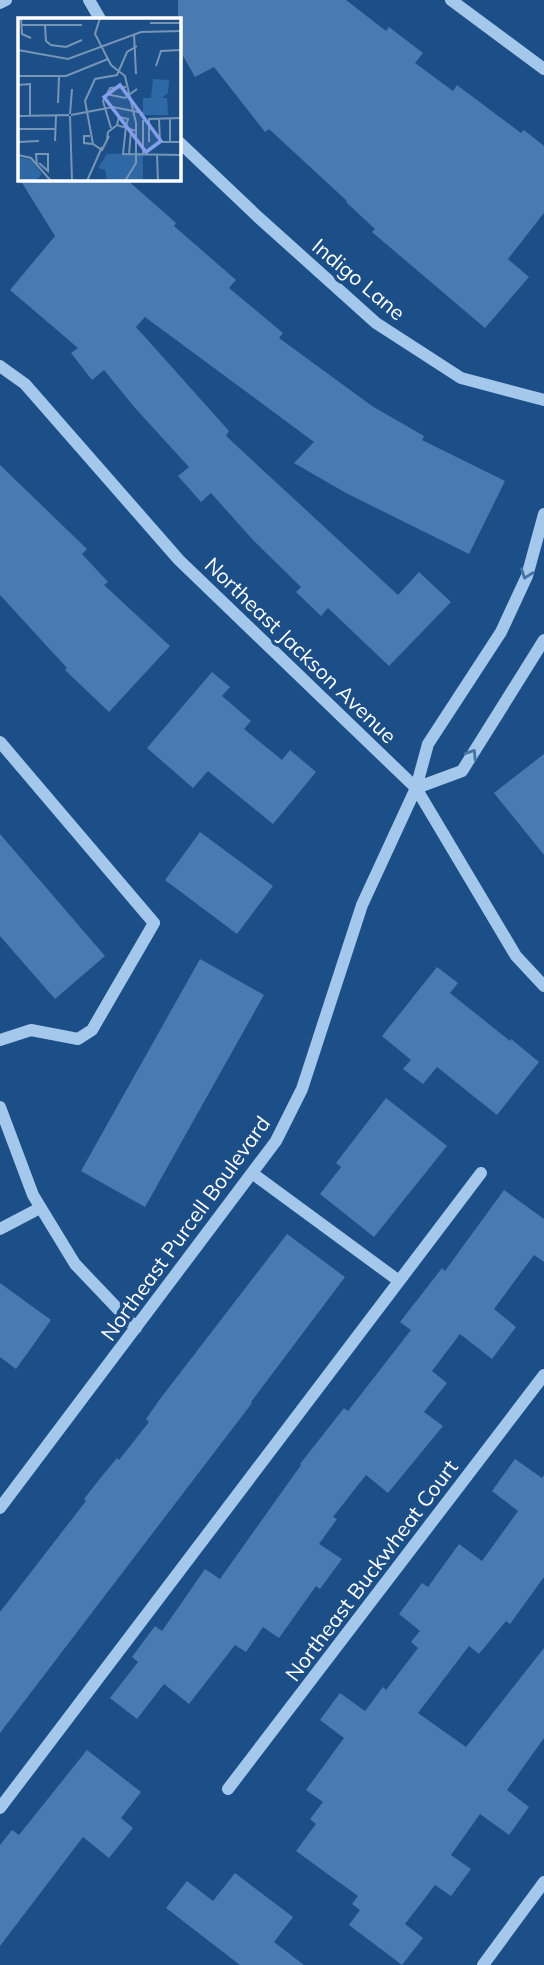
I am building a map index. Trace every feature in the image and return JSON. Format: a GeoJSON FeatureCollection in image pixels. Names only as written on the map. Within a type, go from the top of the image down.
{"type":"FeatureCollection","features":[{"type":"Feature","properties":{"kind":"street"},"geometry":{"type":"LineString","coordinates":[[0,3],[6,0]]}},
{"type":"Feature","properties":{"kind":"street"},"geometry":{"type":"LineString","coordinates":[[89,0],[99,18]]}},
{"type":"Feature","properties":{"kind":"street"},"geometry":{"type":"LineString","coordinates":[[451,0],[544,69]]}},
{"type":"Feature","properties":{"kind":"street","name":"Indigo Lane"},"geometry":{"type":"LineString","coordinates":[[180,143],[376,323],[461,378],[544,400]]}},
{"type":"Feature","properties":{"kind":"street","name":"Northeast Jackson Avenue"},"geometry":{"type":"LineString","coordinates":[[0,366],[25,384],[179,560],[416,788],[516,956],[544,986]]}},
{"type":"Feature","properties":{"kind":"street","name":"Northeast Purcell Boulevard"},"geometry":{"type":"LineString","coordinates":[[0,1508],[276,1141],[302,1089],[362,905],[416,788],[428,744],[501,632],[527,576],[544,514]]}},
{"type":"Feature","properties":{"kind":"street"},"geometry":{"type":"LineString","coordinates":[[416,788],[462,771],[542,650]]}},
{"type":"Feature","properties":{"kind":"street"},"geometry":{"type":"LineString","coordinates":[[0,742],[154,923],[92,1030],[78,1040],[31,1030],[0,1040]]}},
{"type":"Feature","properties":{"kind":"street"},"geometry":{"type":"LineString","coordinates":[[0,1107],[40,1208],[75,1264],[136,1328]]}},
{"type":"Feature","properties":{"kind":"street"},"geometry":{"type":"LineString","coordinates":[[252,1172],[399,1281]]}},
{"type":"Feature","properties":{"kind":"street"},"geometry":{"type":"LineString","coordinates":[[0,1808],[481,1173]]}},
{"type":"Feature","properties":{"kind":"street"},"geometry":{"type":"LineString","coordinates":[[0,1229],[40,1208]]}},
{"type":"Feature","properties":{"kind":"street","name":"Northeast Buckwheat Court"},"geometry":{"type":"LineString","coordinates":[[228,1789],[544,1375]]}},
{"type":"Feature","properties":{"kind":"street"},"geometry":{"type":"LineString","coordinates":[[483,1965],[544,1882]]}},
{"type":"Feature","properties":{"kind":"building"},"geometry":{"type":"Polygon","coordinates":[[[178,0],[346,0],[386,31],[389,27],[423,53],[415,63],[453,91],[457,85],[521,133],[524,130],[544,146],[544,213],[508,259],[529,277],[485,328],[372,232],[375,229],[347,201],[269,129],[265,132],[214,67],[195,77],[180,51],[178,0]]]}},
{"type":"Feature","properties":{"kind":"building"},"geometry":{"type":"Polygon","coordinates":[[[20,180],[127,180],[176,223],[174,226],[236,280],[229,288],[283,333],[279,338],[372,406],[424,436],[422,440],[505,481],[469,554],[346,493],[294,463],[314,442],[145,317],[136,327],[229,431],[226,436],[398,595],[419,572],[451,602],[389,666],[328,608],[321,616],[296,592],[301,587],[253,540],[211,493],[201,502],[178,476],[189,467],[104,370],[92,380],[71,353],[78,348],[10,290],[55,236],[20,180]]]}},
{"type":"Feature","properties":{"kind":"building"},"geometry":{"type":"Polygon","coordinates":[[[0,465],[87,549],[82,554],[108,582],[104,585],[170,646],[109,712],[65,670],[67,668],[0,595],[0,465]]]}},
{"type":"Feature","properties":{"kind":"building"},"geometry":{"type":"Polygon","coordinates":[[[212,672],[230,687],[222,696],[251,721],[244,729],[282,760],[290,750],[316,772],[273,824],[208,771],[193,788],[147,748],[212,672]]]}},
{"type":"Feature","properties":{"kind":"building"},"geometry":{"type":"Polygon","coordinates":[[[544,754],[544,855],[494,793],[544,754]]]}},
{"type":"Feature","properties":{"kind":"building"},"geometry":{"type":"Polygon","coordinates":[[[200,832],[273,886],[237,934],[165,880],[200,832]]]}},
{"type":"Feature","properties":{"kind":"building"},"geometry":{"type":"Polygon","coordinates":[[[0,834],[105,956],[55,999],[0,936],[0,834]]]}},
{"type":"Feature","properties":{"kind":"building"},"geometry":{"type":"Polygon","coordinates":[[[200,959],[264,995],[145,1207],[81,1171],[200,959]]]}},
{"type":"Feature","properties":{"kind":"building"},"geometry":{"type":"Polygon","coordinates":[[[437,967],[458,983],[450,993],[539,1062],[497,1115],[437,1067],[423,1084],[403,1069],[411,1060],[382,1036],[437,967]]]}},
{"type":"Feature","properties":{"kind":"building"},"geometry":{"type":"Polygon","coordinates":[[[386,1098],[447,1146],[374,1237],[320,1194],[341,1167],[336,1163],[386,1098]]]}},
{"type":"Feature","properties":{"kind":"building"},"geometry":{"type":"Polygon","coordinates":[[[504,1190],[544,1219],[544,1262],[534,1255],[494,1309],[516,1327],[492,1359],[460,1334],[432,1371],[447,1383],[424,1412],[443,1426],[388,1493],[366,1475],[333,1517],[337,1519],[319,1544],[342,1559],[320,1589],[316,1586],[279,1638],[263,1627],[246,1652],[235,1645],[189,1704],[164,1684],[137,1719],[110,1698],[138,1662],[132,1657],[155,1626],[162,1631],[205,1569],[220,1579],[300,1464],[344,1408],[348,1411],[411,1330],[400,1322],[442,1268],[445,1271],[504,1190]]]}},
{"type":"Feature","properties":{"kind":"building"},"geometry":{"type":"Polygon","coordinates":[[[287,1234],[345,1277],[0,1733],[0,1612],[86,1501],[84,1499],[102,1476],[117,1458],[119,1460],[149,1422],[146,1419],[160,1399],[287,1234]]]}},
{"type":"Feature","properties":{"kind":"building"},"geometry":{"type":"Polygon","coordinates":[[[0,1283],[51,1320],[16,1369],[0,1357],[0,1283]]]}},
{"type":"Feature","properties":{"kind":"building"},"geometry":{"type":"Polygon","coordinates":[[[515,1459],[542,1478],[544,1475],[544,1577],[510,1624],[506,1621],[479,1654],[469,1646],[418,1713],[466,1747],[544,1648],[544,1738],[507,1790],[529,1807],[509,1835],[480,1814],[451,1855],[471,1869],[451,1896],[435,1885],[405,1924],[423,1938],[402,1965],[349,1925],[360,1910],[352,1904],[358,1896],[296,1851],[316,1824],[310,1819],[323,1802],[306,1790],[344,1738],[320,1720],[340,1693],[365,1711],[383,1687],[386,1690],[418,1648],[411,1642],[420,1631],[399,1614],[422,1583],[428,1587],[459,1544],[482,1561],[518,1511],[492,1491],[515,1459]]]}},
{"type":"Feature","properties":{"kind":"building"},"geometry":{"type":"Polygon","coordinates":[[[87,1750],[141,1792],[121,1818],[133,1828],[109,1858],[83,1837],[0,1946],[0,1845],[12,1830],[19,1835],[87,1750]]]}},
{"type":"Feature","properties":{"kind":"building"},"geometry":{"type":"Polygon","coordinates":[[[235,1873],[293,1917],[274,1942],[304,1965],[240,1965],[166,1908],[187,1881],[213,1901],[235,1873]]]}}]}
